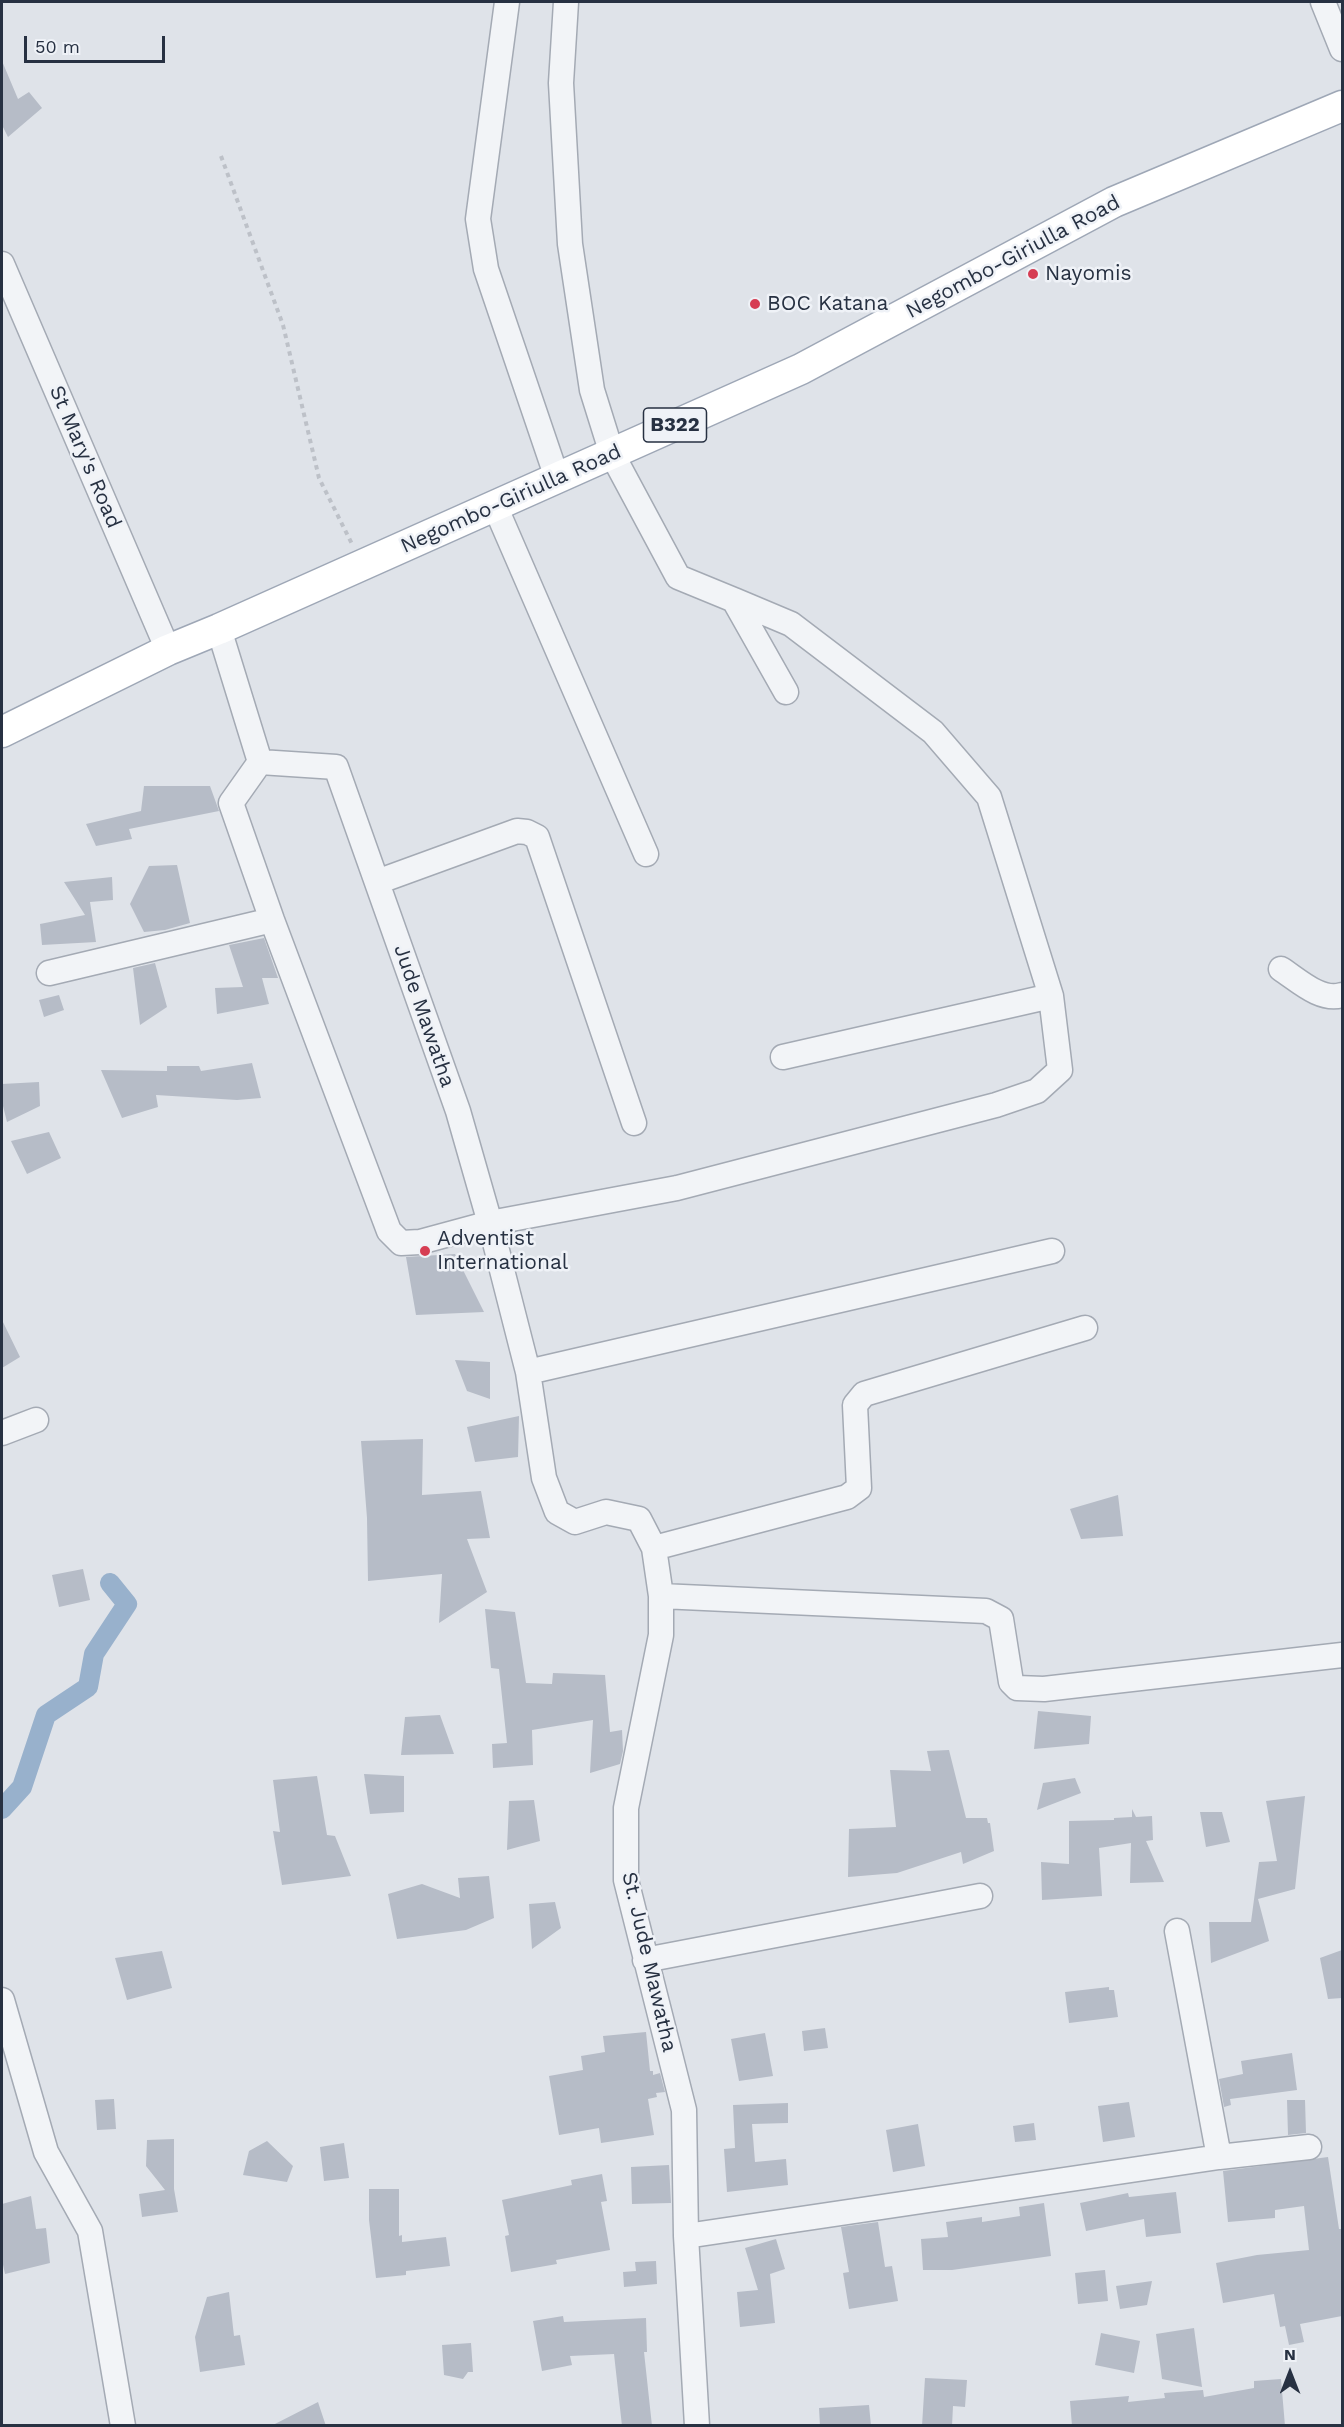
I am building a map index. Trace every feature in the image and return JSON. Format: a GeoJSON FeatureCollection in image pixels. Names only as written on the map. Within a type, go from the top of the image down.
{"type":"FeatureCollection","features":[{"type":"Feature","properties":{"kind":"main road","name":"Negombo-Giriulla Road"},"geometry":{"type":"LineString","coordinates":[[2,732],[168,650],[801,369],[1114,202],[1342,106]]}},
{"type":"Feature","properties":{"kind":"street"},"geometry":{"type":"LineString","coordinates":[[507,2],[478,219],[486,269],[557,478]]}},
{"type":"Feature","properties":{"kind":"street"},"geometry":{"type":"LineString","coordinates":[[219,629],[260,762],[231,803],[272,920],[388,1231],[401,1243],[420,1242],[490,1223],[677,1188],[996,1105],[1037,1091],[1059,1070],[1051,996],[989,797],[933,732],[791,624],[678,577],[612,454],[592,390],[570,244],[561,83],[566,2]]}},
{"type":"Feature","properties":{"kind":"street"},"geometry":{"type":"LineString","coordinates":[[1323,2],[1342,49]]}},
{"type":"Feature","properties":{"kind":"street","name":"St Mary's Road"},"geometry":{"type":"LineString","coordinates":[[2,264],[168,650]]}},
{"type":"Feature","properties":{"kind":"street"},"geometry":{"type":"LineString","coordinates":[[495,506],[646,854]]}},
{"type":"Feature","properties":{"kind":"street"},"geometry":{"type":"LineString","coordinates":[[734,600],[786,692]]}},
{"type":"Feature","properties":{"kind":"street","name":"Jude Mawatha"},"geometry":{"type":"LineString","coordinates":[[260,762],[336,767],[458,1111],[490,1223],[528,1372],[544,1478]]}},
{"type":"Feature","properties":{"kind":"street"},"geometry":{"type":"LineString","coordinates":[[377,882],[517,831],[527,832],[537,837],[634,1123]]}},
{"type":"Feature","properties":{"kind":"street"},"geometry":{"type":"LineString","coordinates":[[49,973],[272,920]]}},
{"type":"Feature","properties":{"kind":"street"},"geometry":{"type":"LineString","coordinates":[[1281,969],[1319,993],[1333,998],[1342,995]]}},
{"type":"Feature","properties":{"kind":"street"},"geometry":{"type":"LineString","coordinates":[[783,1057],[1051,996]]}},
{"type":"Feature","properties":{"kind":"street"},"geometry":{"type":"LineString","coordinates":[[528,1372],[1052,1251]]}},
{"type":"Feature","properties":{"kind":"street"},"geometry":{"type":"LineString","coordinates":[[654,1548],[847,1497],[859,1488],[855,1405],[864,1394],[1085,1328]]}},
{"type":"Feature","properties":{"kind":"street"},"geometry":{"type":"LineString","coordinates":[[2,1433],[36,1420]]}},
{"type":"Feature","properties":{"kind":"street","name":"St. Jude Mawatha"},"geometry":{"type":"LineString","coordinates":[[544,1478],[557,1512],[575,1522],[606,1512],[639,1519],[654,1548],[661,1596],[661,1635],[626,1808],[626,1880],[684,2110],[686,2236],[697,2426]]}},
{"type":"Feature","properties":{"kind":"street"},"geometry":{"type":"LineString","coordinates":[[661,1596],[986,1611],[1001,1619],[1011,1682],[1017,1688],[1044,1689],[1342,1655]]}},
{"type":"Feature","properties":{"kind":"street"},"geometry":{"type":"LineString","coordinates":[[645,1960],[980,1896]]}},
{"type":"Feature","properties":{"kind":"street"},"geometry":{"type":"LineString","coordinates":[[1177,1930],[1219,2157]]}},
{"type":"Feature","properties":{"kind":"street"},"geometry":{"type":"LineString","coordinates":[[2,2000],[46,2152],[90,2231],[123,2426]]}},
{"type":"Feature","properties":{"kind":"street"},"geometry":{"type":"LineString","coordinates":[[686,2236],[1219,2157],[1309,2147]]}},
{"type":"Feature","properties":{"kind":"path"},"geometry":{"type":"LineString","coordinates":[[221,156],[283,325],[319,478],[363,565]]}},
{"type":"Feature","properties":{"kind":"building"},"geometry":{"type":"Polygon","coordinates":[[[2,61],[18,99],[29,92],[42,108],[8,137],[2,125],[2,61]]]}},
{"type":"Feature","properties":{"kind":"building"},"geometry":{"type":"Polygon","coordinates":[[[144,786],[210,786],[219,811],[129,829],[132,839],[96,846],[86,824],[141,811],[144,786]]]}},
{"type":"Feature","properties":{"kind":"building"},"geometry":{"type":"Polygon","coordinates":[[[177,865],[190,923],[165,930],[144,932],[130,904],[149,866],[177,865]]]}},
{"type":"Feature","properties":{"kind":"building"},"geometry":{"type":"Polygon","coordinates":[[[112,877],[113,900],[90,902],[96,942],[42,945],[40,924],[85,915],[64,882],[112,877]]]}},
{"type":"Feature","properties":{"kind":"building"},"geometry":{"type":"Polygon","coordinates":[[[264,938],[278,978],[262,978],[269,1004],[217,1014],[215,988],[243,987],[229,945],[264,938]]]}},
{"type":"Feature","properties":{"kind":"building"},"geometry":{"type":"Polygon","coordinates":[[[155,963],[167,1007],[140,1025],[133,968],[155,963]]]}},
{"type":"Feature","properties":{"kind":"building"},"geometry":{"type":"Polygon","coordinates":[[[59,995],[64,1010],[44,1017],[39,1000],[59,995]]]}},
{"type":"Feature","properties":{"kind":"building"},"geometry":{"type":"Polygon","coordinates":[[[252,1063],[261,1098],[237,1100],[156,1095],[158,1107],[122,1118],[101,1070],[167,1071],[167,1066],[199,1066],[201,1071],[252,1063]]]}},
{"type":"Feature","properties":{"kind":"building"},"geometry":{"type":"Polygon","coordinates":[[[39,1082],[40,1106],[7,1122],[2,1102],[2,1084],[39,1082]]]}},
{"type":"Feature","properties":{"kind":"building"},"geometry":{"type":"Polygon","coordinates":[[[49,1132],[61,1158],[27,1174],[11,1141],[49,1132]]]}},
{"type":"Feature","properties":{"kind":"building"},"geometry":{"type":"Polygon","coordinates":[[[455,1254],[484,1312],[416,1315],[406,1257],[455,1254]]]}},
{"type":"Feature","properties":{"kind":"building"},"geometry":{"type":"Polygon","coordinates":[[[2,1320],[20,1357],[2,1368],[2,1320]]]}},
{"type":"Feature","properties":{"kind":"building"},"geometry":{"type":"Polygon","coordinates":[[[455,1360],[490,1362],[490,1399],[467,1391],[455,1360]]]}},
{"type":"Feature","properties":{"kind":"building"},"geometry":{"type":"Polygon","coordinates":[[[519,1416],[518,1457],[475,1462],[467,1427],[519,1416]]]}},
{"type":"Feature","properties":{"kind":"building"},"geometry":{"type":"Polygon","coordinates":[[[423,1439],[422,1495],[481,1491],[490,1538],[467,1539],[487,1592],[439,1623],[442,1574],[368,1581],[367,1518],[361,1441],[423,1439]]]}},
{"type":"Feature","properties":{"kind":"building"},"geometry":{"type":"Polygon","coordinates":[[[1118,1495],[1123,1536],[1081,1539],[1070,1509],[1118,1495]]]}},
{"type":"Feature","properties":{"kind":"building"},"geometry":{"type":"Polygon","coordinates":[[[83,1569],[90,1600],[59,1607],[52,1575],[83,1569]]]}},
{"type":"Feature","properties":{"kind":"building"},"geometry":{"type":"Polygon","coordinates":[[[485,1609],[515,1612],[526,1683],[552,1684],[553,1673],[605,1675],[610,1732],[622,1730],[623,1751],[620,1764],[590,1773],[593,1720],[532,1730],[533,1765],[493,1768],[492,1744],[507,1743],[499,1669],[491,1668],[485,1609]]]}},
{"type":"Feature","properties":{"kind":"building"},"geometry":{"type":"Polygon","coordinates":[[[1038,1711],[1091,1716],[1089,1744],[1034,1749],[1038,1711]]]}},
{"type":"Feature","properties":{"kind":"building"},"geometry":{"type":"Polygon","coordinates":[[[440,1715],[454,1754],[401,1755],[405,1717],[440,1715]]]}},
{"type":"Feature","properties":{"kind":"building"},"geometry":{"type":"Polygon","coordinates":[[[949,1750],[966,1818],[987,1818],[990,1823],[994,1851],[963,1864],[961,1852],[897,1873],[848,1877],[849,1829],[896,1827],[890,1770],[931,1771],[927,1751],[949,1750]]]}},
{"type":"Feature","properties":{"kind":"building"},"geometry":{"type":"Polygon","coordinates":[[[364,1774],[404,1776],[404,1812],[370,1814],[364,1774]]]}},
{"type":"Feature","properties":{"kind":"building"},"geometry":{"type":"Polygon","coordinates":[[[317,1776],[327,1835],[335,1836],[351,1876],[282,1885],[273,1831],[280,1832],[273,1780],[317,1776]]]}},
{"type":"Feature","properties":{"kind":"building"},"geometry":{"type":"Polygon","coordinates":[[[1075,1778],[1081,1793],[1037,1810],[1043,1783],[1075,1778]]]}},
{"type":"Feature","properties":{"kind":"building"},"geometry":{"type":"Polygon","coordinates":[[[1305,1796],[1295,1889],[1258,1899],[1269,1941],[1211,1963],[1209,1922],[1251,1922],[1259,1862],[1277,1861],[1266,1801],[1305,1796]]]}},
{"type":"Feature","properties":{"kind":"building"},"geometry":{"type":"Polygon","coordinates":[[[534,1800],[540,1841],[507,1850],[509,1801],[534,1800]]]}},
{"type":"Feature","properties":{"kind":"building"},"geometry":{"type":"Polygon","coordinates":[[[1132,1809],[1136,1817],[1152,1816],[1153,1840],[1146,1841],[1164,1882],[1130,1883],[1131,1843],[1099,1848],[1102,1896],[1042,1900],[1041,1862],[1069,1864],[1069,1821],[1114,1820],[1114,1818],[1132,1817],[1132,1809]]]}},
{"type":"Feature","properties":{"kind":"building"},"geometry":{"type":"Polygon","coordinates":[[[1200,1812],[1222,1812],[1230,1842],[1206,1847],[1200,1812]]]}},
{"type":"Feature","properties":{"kind":"building"},"geometry":{"type":"Polygon","coordinates":[[[489,1876],[494,1918],[466,1930],[397,1939],[388,1894],[422,1884],[460,1898],[458,1878],[489,1876]]]}},
{"type":"Feature","properties":{"kind":"building"},"geometry":{"type":"Polygon","coordinates":[[[555,1902],[561,1928],[532,1949],[529,1904],[555,1902]]]}},
{"type":"Feature","properties":{"kind":"building"},"geometry":{"type":"Polygon","coordinates":[[[1342,1950],[1342,1998],[1328,1999],[1320,1958],[1342,1950]]]}},
{"type":"Feature","properties":{"kind":"building"},"geometry":{"type":"Polygon","coordinates":[[[162,1951],[172,1988],[127,2000],[115,1958],[162,1951]]]}},
{"type":"Feature","properties":{"kind":"building"},"geometry":{"type":"Polygon","coordinates":[[[1109,1987],[1109,1990],[1114,1990],[1118,2017],[1069,2023],[1065,1992],[1109,1987]]]}},
{"type":"Feature","properties":{"kind":"building"},"geometry":{"type":"Polygon","coordinates":[[[825,2028],[828,2048],[804,2051],[802,2031],[825,2028]]]}},
{"type":"Feature","properties":{"kind":"building"},"geometry":{"type":"Polygon","coordinates":[[[646,2032],[650,2071],[653,2071],[653,2075],[660,2073],[665,2092],[656,2093],[657,2097],[648,2099],[654,2135],[601,2143],[599,2128],[559,2135],[549,2076],[583,2070],[581,2056],[605,2052],[603,2036],[646,2032]]]}},
{"type":"Feature","properties":{"kind":"building"},"geometry":{"type":"Polygon","coordinates":[[[765,2033],[773,2076],[739,2081],[731,2039],[765,2033]]]}},
{"type":"Feature","properties":{"kind":"building"},"geometry":{"type":"Polygon","coordinates":[[[1292,2053],[1297,2090],[1230,2099],[1231,2105],[1224,2107],[1219,2079],[1243,2074],[1241,2061],[1292,2053]]]}},
{"type":"Feature","properties":{"kind":"building"},"geometry":{"type":"Polygon","coordinates":[[[114,2099],[116,2129],[97,2130],[95,2100],[114,2099]]]}},
{"type":"Feature","properties":{"kind":"building"},"geometry":{"type":"Polygon","coordinates":[[[1287,2100],[1305,2100],[1306,2133],[1288,2135],[1287,2100]]]}},
{"type":"Feature","properties":{"kind":"building"},"geometry":{"type":"Polygon","coordinates":[[[1129,2102],[1135,2137],[1103,2142],[1098,2106],[1129,2102]]]}},
{"type":"Feature","properties":{"kind":"building"},"geometry":{"type":"Polygon","coordinates":[[[788,2103],[788,2123],[752,2124],[755,2162],[786,2159],[788,2185],[727,2192],[724,2149],[735,2148],[733,2105],[788,2103]]]}},
{"type":"Feature","properties":{"kind":"building"},"geometry":{"type":"Polygon","coordinates":[[[1034,2123],[1036,2140],[1015,2142],[1013,2126],[1034,2123]]]}},
{"type":"Feature","properties":{"kind":"building"},"geometry":{"type":"Polygon","coordinates":[[[918,2124],[925,2166],[893,2172],[886,2130],[918,2124]]]}},
{"type":"Feature","properties":{"kind":"building"},"geometry":{"type":"Polygon","coordinates":[[[174,2139],[174,2189],[178,2212],[142,2217],[139,2194],[165,2190],[146,2166],[147,2140],[174,2139]]]}},
{"type":"Feature","properties":{"kind":"building"},"geometry":{"type":"Polygon","coordinates":[[[267,2141],[293,2166],[287,2182],[243,2175],[249,2151],[267,2141]]]}},
{"type":"Feature","properties":{"kind":"building"},"geometry":{"type":"Polygon","coordinates":[[[344,2143],[349,2178],[324,2181],[320,2147],[344,2143]]]}},
{"type":"Feature","properties":{"kind":"building"},"geometry":{"type":"Polygon","coordinates":[[[1328,2157],[1339,2229],[1342,2229],[1342,2316],[1300,2324],[1304,2342],[1289,2345],[1285,2326],[1280,2327],[1274,2294],[1223,2303],[1216,2263],[1257,2255],[1309,2250],[1304,2206],[1275,2210],[1275,2218],[1228,2222],[1223,2171],[1328,2157]]]}},
{"type":"Feature","properties":{"kind":"building"},"geometry":{"type":"Polygon","coordinates":[[[669,2165],[671,2203],[632,2204],[631,2167],[669,2165]]]}},
{"type":"Feature","properties":{"kind":"building"},"geometry":{"type":"Polygon","coordinates":[[[602,2174],[607,2201],[601,2202],[610,2250],[556,2260],[557,2264],[511,2272],[505,2236],[509,2235],[502,2200],[572,2185],[571,2180],[602,2174]]]}},
{"type":"Feature","properties":{"kind":"building"},"geometry":{"type":"Polygon","coordinates":[[[369,2189],[399,2189],[399,2236],[402,2235],[402,2242],[446,2237],[450,2266],[406,2271],[406,2275],[376,2278],[369,2220],[369,2189]]]}},
{"type":"Feature","properties":{"kind":"building"},"geometry":{"type":"Polygon","coordinates":[[[1176,2192],[1181,2233],[1146,2237],[1144,2219],[1086,2231],[1080,2203],[1128,2193],[1129,2197],[1176,2192]]]}},
{"type":"Feature","properties":{"kind":"building"},"geometry":{"type":"Polygon","coordinates":[[[31,2196],[36,2229],[46,2228],[50,2263],[5,2274],[2,2260],[2,2204],[31,2196]]]}},
{"type":"Feature","properties":{"kind":"building"},"geometry":{"type":"Polygon","coordinates":[[[1044,2203],[1051,2256],[952,2270],[923,2270],[921,2239],[948,2237],[946,2222],[982,2217],[982,2222],[1020,2216],[1019,2207],[1044,2203]]]}},
{"type":"Feature","properties":{"kind":"building"},"geometry":{"type":"Polygon","coordinates":[[[878,2222],[885,2267],[892,2266],[898,2301],[849,2309],[843,2273],[849,2272],[841,2227],[878,2222]]]}},
{"type":"Feature","properties":{"kind":"building"},"geometry":{"type":"Polygon","coordinates":[[[776,2239],[785,2269],[770,2274],[775,2323],[740,2327],[737,2292],[758,2290],[745,2248],[776,2239]]]}},
{"type":"Feature","properties":{"kind":"building"},"geometry":{"type":"Polygon","coordinates":[[[656,2261],[657,2284],[624,2287],[623,2272],[636,2271],[635,2262],[656,2261]]]}},
{"type":"Feature","properties":{"kind":"building"},"geometry":{"type":"Polygon","coordinates":[[[1105,2270],[1108,2301],[1078,2304],[1075,2273],[1105,2270]]]}},
{"type":"Feature","properties":{"kind":"building"},"geometry":{"type":"Polygon","coordinates":[[[1152,2281],[1147,2305],[1120,2309],[1116,2286],[1152,2281]]]}},
{"type":"Feature","properties":{"kind":"building"},"geometry":{"type":"Polygon","coordinates":[[[229,2292],[234,2336],[240,2335],[245,2365],[200,2372],[195,2337],[207,2297],[229,2292]]]}},
{"type":"Feature","properties":{"kind":"building"},"geometry":{"type":"Polygon","coordinates":[[[563,2316],[564,2322],[646,2318],[647,2352],[644,2352],[652,2426],[622,2426],[614,2354],[570,2356],[572,2365],[542,2371],[533,2321],[563,2316]]]}},
{"type":"Feature","properties":{"kind":"building"},"geometry":{"type":"Polygon","coordinates":[[[1194,2328],[1202,2387],[1162,2379],[1156,2334],[1194,2328]]]}},
{"type":"Feature","properties":{"kind":"building"},"geometry":{"type":"Polygon","coordinates":[[[1101,2333],[1140,2341],[1134,2373],[1095,2365],[1101,2333]]]}},
{"type":"Feature","properties":{"kind":"building"},"geometry":{"type":"Polygon","coordinates":[[[471,2343],[473,2372],[468,2372],[463,2379],[444,2375],[442,2345],[471,2343]]]}},
{"type":"Feature","properties":{"kind":"building"},"geometry":{"type":"Polygon","coordinates":[[[925,2378],[967,2380],[965,2407],[953,2406],[952,2426],[922,2426],[925,2378]]]}},
{"type":"Feature","properties":{"kind":"building"},"geometry":{"type":"Polygon","coordinates":[[[1281,2379],[1285,2426],[1072,2426],[1070,2401],[1129,2396],[1128,2402],[1165,2398],[1164,2393],[1203,2390],[1204,2397],[1254,2388],[1254,2381],[1281,2379]]]}},
{"type":"Feature","properties":{"kind":"building"},"geometry":{"type":"Polygon","coordinates":[[[318,2402],[326,2426],[271,2426],[318,2402]]]}},
{"type":"Feature","properties":{"kind":"building"},"geometry":{"type":"Polygon","coordinates":[[[869,2405],[871,2426],[820,2426],[819,2408],[869,2405]]]}},
{"type":"Feature","properties":{"kind":"waterway"},"geometry":{"type":"LineString","coordinates":[[2,1809],[22,1787],[46,1715],[88,1687],[94,1654],[127,1604],[110,1583]]}},
{"type":"Feature","properties":{"kind":"place","name":"Nayomis"},"geometry":{"type":"Point","coordinates":[1033,274]}},
{"type":"Feature","properties":{"kind":"place","name":"BOC Katana"},"geometry":{"type":"Point","coordinates":[755,304]}},
{"type":"Feature","properties":{"kind":"place","name":"Adventist International"},"geometry":{"type":"Point","coordinates":[425,1251]}}]}
